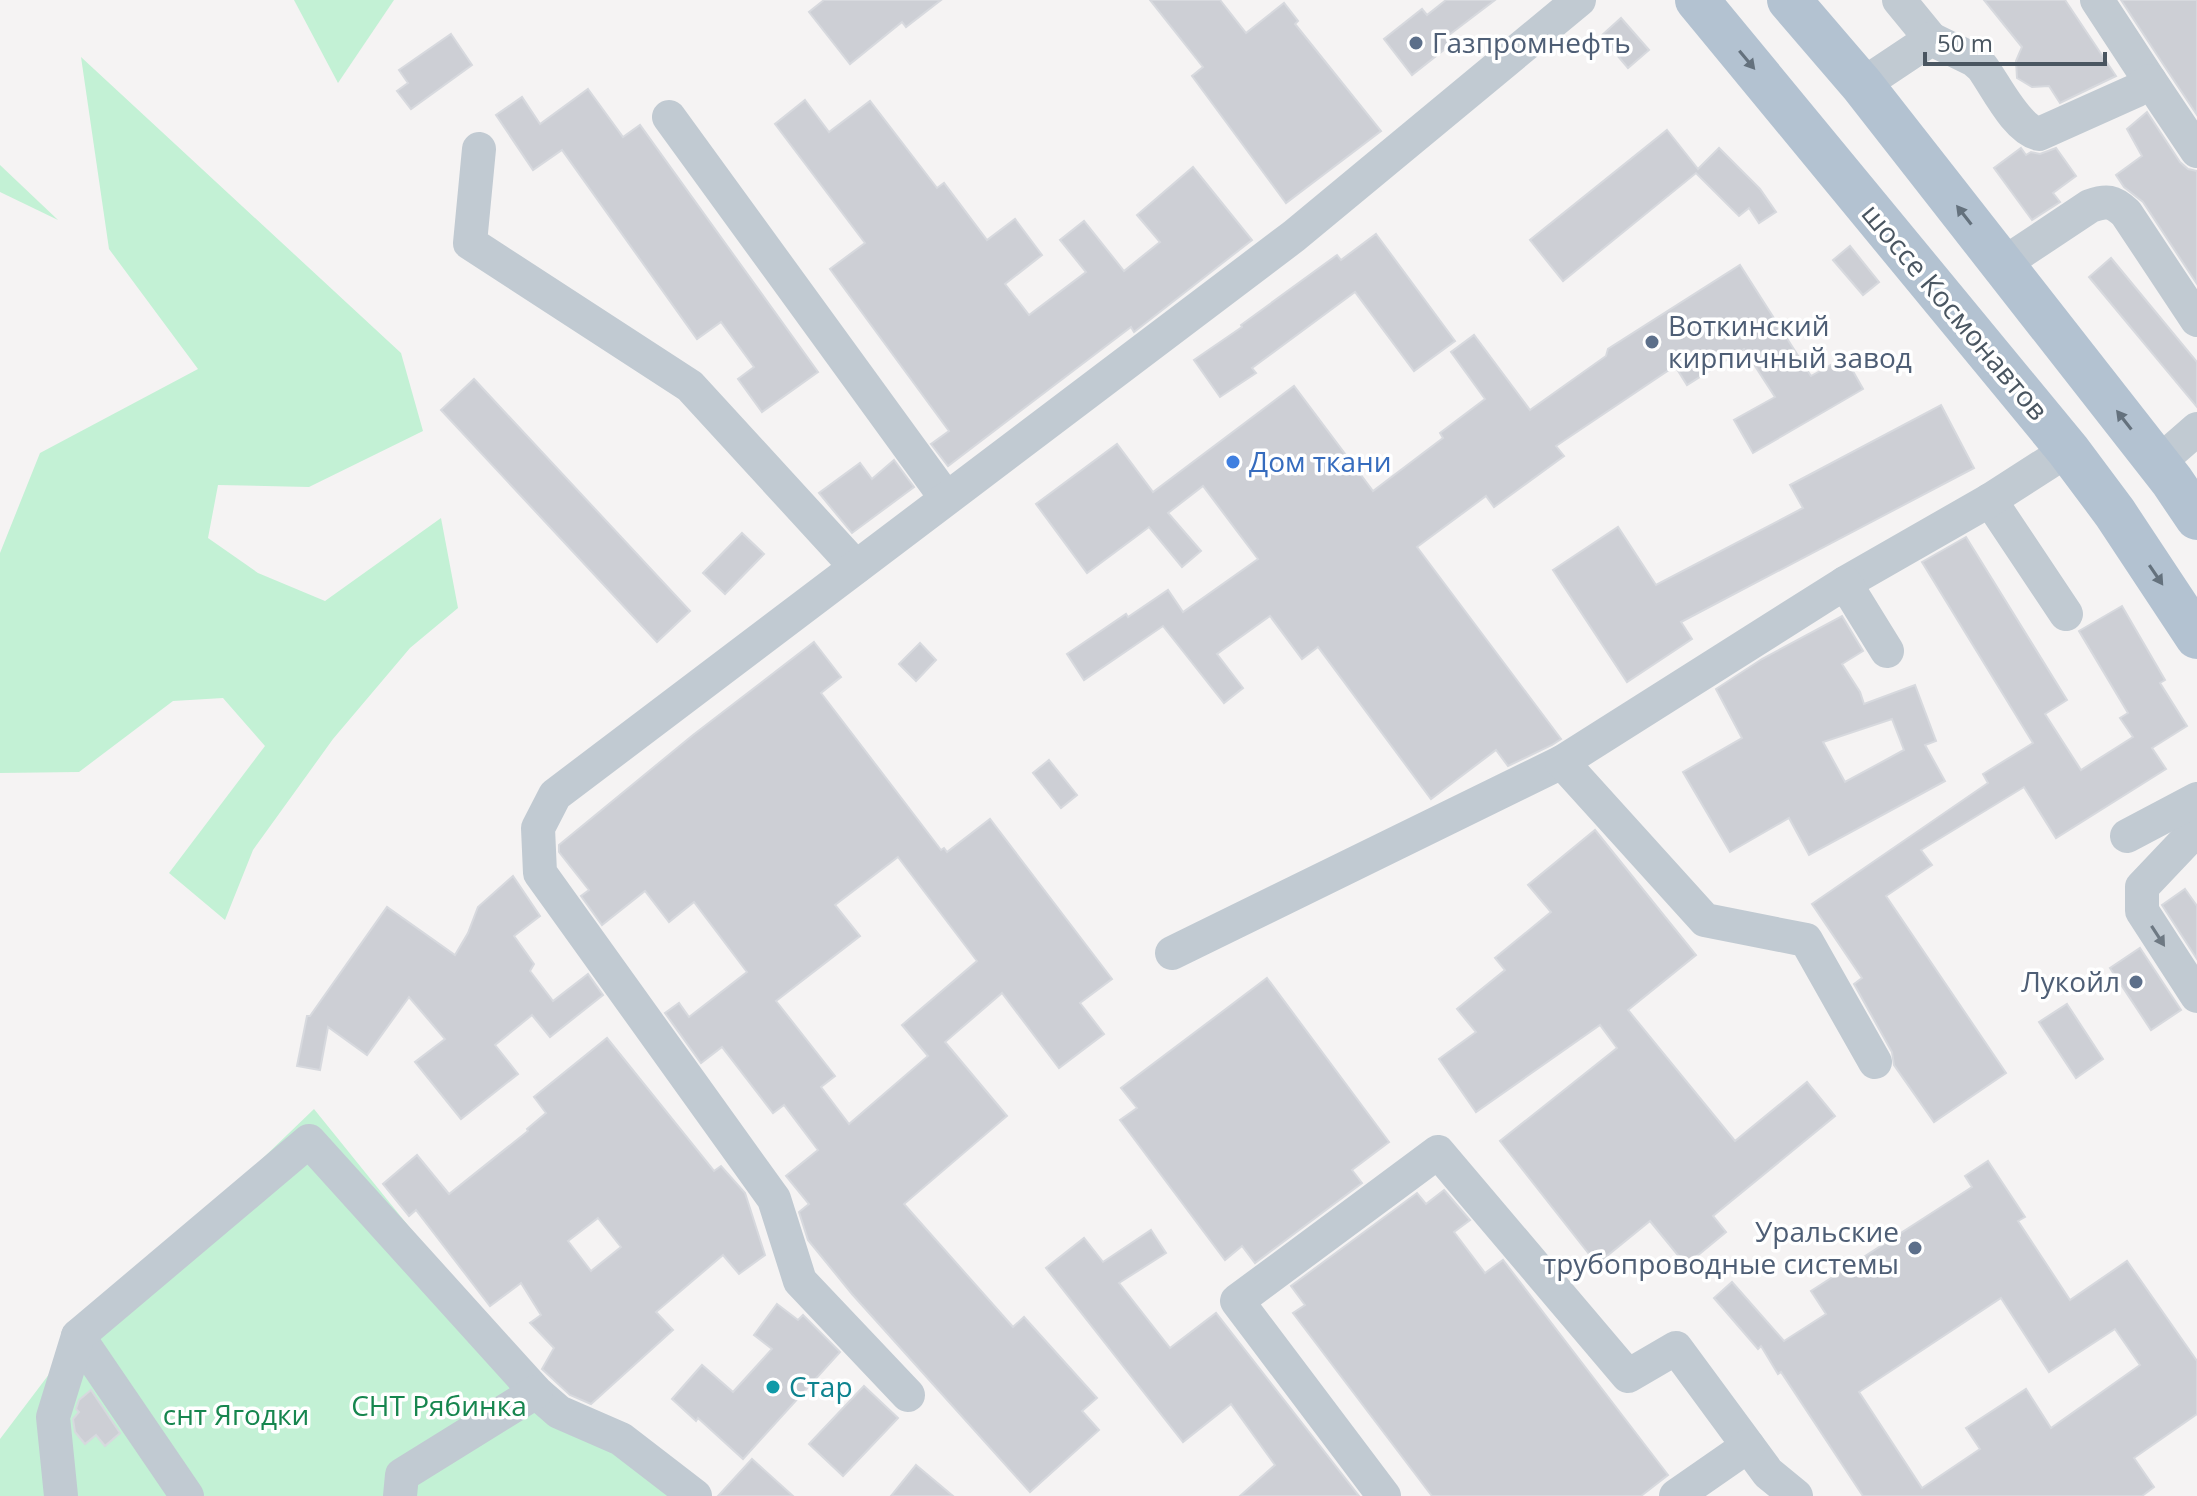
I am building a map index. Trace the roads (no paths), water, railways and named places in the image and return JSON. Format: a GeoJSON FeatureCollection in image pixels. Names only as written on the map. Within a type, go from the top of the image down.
{"type":"FeatureCollection","features":[{"type":"Feature","properties":{"kind":"main road"},"geometry":{"type":"LineString","coordinates":[[1789,0],[1862,85],[2003,264],[2197,518]]}},
{"type":"Feature","properties":{"kind":"main road","name":"шоссе Космонавтов"},"geometry":{"type":"LineString","coordinates":[[1698,7],[2068,450],[2115,513],[2197,637]]}},
{"type":"Feature","properties":{"kind":"lane"},"geometry":{"type":"LineString","coordinates":[[908,1395],[800,1281],[774,1199],[540,873],[538,828],[555,795],[1294,236],[1579,0]]}},
{"type":"Feature","properties":{"kind":"lane"},"geometry":{"type":"LineString","coordinates":[[1899,0],[1931,39],[1982,67],[2020,123],[2030,132],[2039,134],[2135,91],[2150,81]]}},
{"type":"Feature","properties":{"kind":"lane"},"geometry":{"type":"LineString","coordinates":[[2097,0],[2197,151]]}},
{"type":"Feature","properties":{"kind":"lane"},"geometry":{"type":"LineString","coordinates":[[1862,85],[1931,39]]}},
{"type":"Feature","properties":{"kind":"lane"},"geometry":{"type":"LineString","coordinates":[[669,117],[946,498]]}},
{"type":"Feature","properties":{"kind":"lane"},"geometry":{"type":"LineString","coordinates":[[479,149],[470,243],[690,386],[856,567]]}},
{"type":"Feature","properties":{"kind":"lane"},"geometry":{"type":"LineString","coordinates":[[2003,264],[2090,206],[2103,201],[2114,202],[2126,213],[2197,320]]}},
{"type":"Feature","properties":{"kind":"lane"},"geometry":{"type":"LineString","coordinates":[[2158,463],[2197,429]]}},
{"type":"Feature","properties":{"kind":"lane"},"geometry":{"type":"LineString","coordinates":[[1172,953],[1562,762],[1845,583],[1990,500],[2068,450]]}},
{"type":"Feature","properties":{"kind":"lane"},"geometry":{"type":"LineString","coordinates":[[1990,500],[2066,614]]}},
{"type":"Feature","properties":{"kind":"lane"},"geometry":{"type":"LineString","coordinates":[[1845,583],[1887,651]]}},
{"type":"Feature","properties":{"kind":"lane"},"geometry":{"type":"LineString","coordinates":[[1562,762],[1705,920],[1806,940],[1875,1062]]}},
{"type":"Feature","properties":{"kind":"lane"},"geometry":{"type":"LineString","coordinates":[[2127,836],[2197,799]]}},
{"type":"Feature","properties":{"kind":"lane"},"geometry":{"type":"LineString","coordinates":[[2196,834],[2142,887],[2142,911],[2197,996]]}},
{"type":"Feature","properties":{"kind":"lane"},"geometry":{"type":"LineString","coordinates":[[61,1496],[53,1417],[78,1336],[309,1141],[536,1392],[559,1412],[621,1439],[695,1496]]}},
{"type":"Feature","properties":{"kind":"lane"},"geometry":{"type":"LineString","coordinates":[[1384,1496],[1237,1301],[1438,1152],[1628,1376],[1676,1348],[1768,1473],[1796,1496]]}},
{"type":"Feature","properties":{"kind":"lane"},"geometry":{"type":"LineString","coordinates":[[78,1336],[187,1496]]}},
{"type":"Feature","properties":{"kind":"lane"},"geometry":{"type":"LineString","coordinates":[[400,1496],[402,1475],[536,1392]]}},
{"type":"Feature","properties":{"kind":"lane"},"geometry":{"type":"LineString","coordinates":[[1676,1496],[1748,1446]]}},
{"type":"Feature","properties":{"kind":"place","name":"Газпромнефть"},"geometry":{"type":"Point","coordinates":[1416,43]}},
{"type":"Feature","properties":{"kind":"place","name":"Воткинский кирпичный завод"},"geometry":{"type":"Point","coordinates":[1652,342]}},
{"type":"Feature","properties":{"kind":"place","name":"Дом ткани"},"geometry":{"type":"Point","coordinates":[1233,462]}},
{"type":"Feature","properties":{"kind":"place","name":"Лукойл"},"geometry":{"type":"Point","coordinates":[2136,982]}},
{"type":"Feature","properties":{"kind":"place","name":"Уральские трубопроводные системы"},"geometry":{"type":"Point","coordinates":[1915,1248]}},
{"type":"Feature","properties":{"kind":"place","name":"Стар"},"geometry":{"type":"Point","coordinates":[773,1387]}},
{"type":"Feature","properties":{"kind":"park label","name":"СНТ Рябинка"},"geometry":{"type":"Point","coordinates":[439,1406]}},
{"type":"Feature","properties":{"kind":"park label","name":"снт Ягодки"},"geometry":{"type":"Point","coordinates":[236,1415]}}]}
